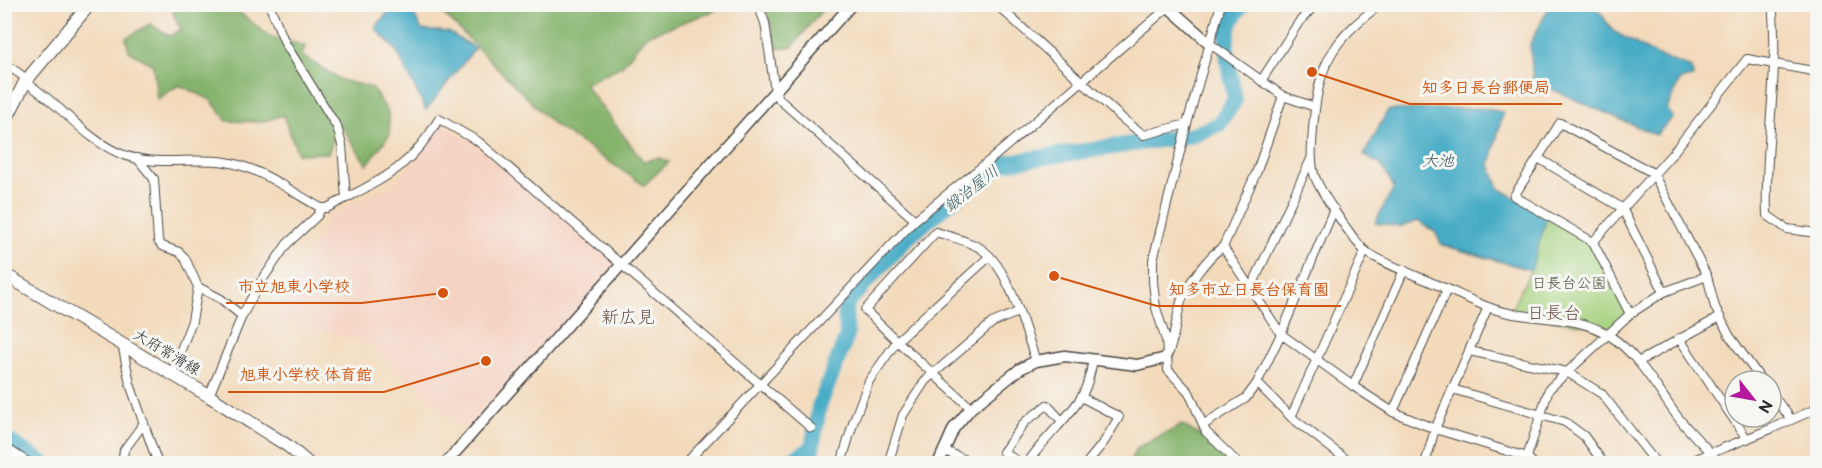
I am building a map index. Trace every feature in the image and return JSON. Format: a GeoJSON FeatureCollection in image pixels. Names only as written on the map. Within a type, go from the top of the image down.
{"type":"FeatureCollection","features":[{"type":"Feature","properties":{"kind":"main road"},"geometry":{"type":"LineString","coordinates":[[4,124],[26,80],[90,4]]}},
{"type":"Feature","properties":{"kind":"main road","name":"大府常滑線"},"geometry":{"type":"LineString","coordinates":[[4,274],[209,396],[288,446],[309,464]]}},
{"type":"Feature","properties":{"kind":"street"},"geometry":{"type":"LineString","coordinates":[[269,4],[285,43],[337,127],[342,145],[346,198]]}},
{"type":"Feature","properties":{"kind":"street"},"geometry":{"type":"LineString","coordinates":[[758,4],[765,23],[775,91],[780,100],[915,220]]}},
{"type":"Feature","properties":{"kind":"street"},"geometry":{"type":"LineString","coordinates":[[445,464],[852,4]]}},
{"type":"Feature","properties":{"kind":"street"},"geometry":{"type":"LineString","coordinates":[[996,4],[1124,120],[1144,135],[1187,124]]}},
{"type":"Feature","properties":{"kind":"street"},"geometry":{"type":"LineString","coordinates":[[1221,4],[1187,124],[1153,260],[1154,291],[1166,340],[1167,370],[1190,392],[1206,432],[1235,460],[1234,464]]}},
{"type":"Feature","properties":{"kind":"street"},"geometry":{"type":"LineString","coordinates":[[1261,81],[1299,22],[1316,4]]}},
{"type":"Feature","properties":{"kind":"street"},"geometry":{"type":"LineString","coordinates":[[1382,4],[1340,39],[1329,56],[1315,107],[1311,159],[1316,181],[1334,209],[1365,251],[1404,270],[1488,307],[1509,313],[1587,325],[1609,335],[1638,363],[1678,418],[1711,453]]}},
{"type":"Feature","properties":{"kind":"street"},"geometry":{"type":"LineString","coordinates":[[1772,4],[1775,64],[1765,174],[1767,215],[1787,229],[1818,233]]}},
{"type":"Feature","properties":{"kind":"street"},"geometry":{"type":"LineString","coordinates":[[685,464],[915,220],[989,161],[1168,6],[1209,44],[1261,81],[1283,96],[1315,107]]}},
{"type":"Feature","properties":{"kind":"street"},"geometry":{"type":"LineString","coordinates":[[1593,242],[1672,154],[1748,59],[1818,72]]}},
{"type":"Feature","properties":{"kind":"street"},"geometry":{"type":"LineString","coordinates":[[4,63],[103,144],[121,154],[137,158],[229,162],[251,170],[321,208],[327,208],[404,165],[426,141],[439,119],[479,142],[811,428]]}},
{"type":"Feature","properties":{"kind":"street"},"geometry":{"type":"LineString","coordinates":[[1166,358],[1176,332],[1181,300],[1213,252],[1223,247],[1257,171],[1283,96]]}},
{"type":"Feature","properties":{"kind":"street"},"geometry":{"type":"LineString","coordinates":[[1630,314],[1593,242],[1514,196],[1560,123],[1653,173],[1707,276],[1720,317],[1741,354],[1753,369]]}},
{"type":"Feature","properties":{"kind":"street"},"geometry":{"type":"LineString","coordinates":[[137,158],[154,179],[158,240],[162,246],[179,252],[185,258],[198,287],[192,321],[172,373]]}},
{"type":"Feature","properties":{"kind":"street"},"geometry":{"type":"LineString","coordinates":[[1538,158],[1622,208],[1664,292]]}},
{"type":"Feature","properties":{"kind":"street"},"geometry":{"type":"LineString","coordinates":[[1251,288],[1311,159]]}},
{"type":"Feature","properties":{"kind":"street"},"geometry":{"type":"LineString","coordinates":[[209,396],[242,316],[258,285],[287,244],[318,215],[321,208]]}},
{"type":"Feature","properties":{"kind":"street"},"geometry":{"type":"LineString","coordinates":[[1203,425],[1246,398],[1257,383],[1281,334],[1334,209]]}},
{"type":"Feature","properties":{"kind":"street"},"geometry":{"type":"LineString","coordinates":[[971,408],[866,310],[936,232],[964,240],[990,256],[1006,280],[1036,361]]}},
{"type":"Feature","properties":{"kind":"street"},"geometry":{"type":"LineString","coordinates":[[1223,247],[1281,334],[1353,386],[1393,412],[1529,462],[1540,413],[1549,389],[1630,314],[1664,292],[1707,276]]}},
{"type":"Feature","properties":{"kind":"street"},"geometry":{"type":"LineString","coordinates":[[1291,417],[1365,251]]}},
{"type":"Feature","properties":{"kind":"street"},"geometry":{"type":"LineString","coordinates":[[841,464],[869,381],[897,341],[990,256]]}},
{"type":"Feature","properties":{"kind":"street"},"geometry":{"type":"LineString","coordinates":[[1353,386],[1404,270]]}},
{"type":"Feature","properties":{"kind":"street"},"geometry":{"type":"LineString","coordinates":[[198,287],[221,299],[242,316]]}},
{"type":"Feature","properties":{"kind":"street"},"geometry":{"type":"LineString","coordinates":[[1393,412],[1447,289]]}},
{"type":"Feature","properties":{"kind":"street"},"geometry":{"type":"LineString","coordinates":[[1425,464],[1435,429],[1488,307]]}},
{"type":"Feature","properties":{"kind":"street"},"geometry":{"type":"LineString","coordinates":[[888,464],[903,415],[933,374],[992,322],[1018,312]]}},
{"type":"Feature","properties":{"kind":"street"},"geometry":{"type":"LineString","coordinates":[[1638,363],[1720,317]]}},
{"type":"Feature","properties":{"kind":"street"},"geometry":{"type":"LineString","coordinates":[[1679,338],[1747,439]]}},
{"type":"Feature","properties":{"kind":"street"},"geometry":{"type":"LineString","coordinates":[[122,343],[126,368],[158,464]]}},
{"type":"Feature","properties":{"kind":"street"},"geometry":{"type":"LineString","coordinates":[[1469,351],[1566,372],[1602,394],[1657,464]]}},
{"type":"Feature","properties":{"kind":"street"},"geometry":{"type":"LineString","coordinates":[[938,464],[954,428],[971,408],[1020,369],[1036,361],[1065,356],[1137,365],[1166,358]]}},
{"type":"Feature","properties":{"kind":"street"},"geometry":{"type":"LineString","coordinates":[[1027,464],[1040,443],[1081,397],[1089,381],[1093,359]]}},
{"type":"Feature","properties":{"kind":"street"},"geometry":{"type":"LineString","coordinates":[[1257,383],[1291,417],[1352,464]]}},
{"type":"Feature","properties":{"kind":"street"},"geometry":{"type":"LineString","coordinates":[[1452,389],[1565,422],[1584,436],[1604,464]]}},
{"type":"Feature","properties":{"kind":"street"},"geometry":{"type":"LineString","coordinates":[[1081,397],[1119,417],[1104,442],[1086,464]]}},
{"type":"Feature","properties":{"kind":"street"},"geometry":{"type":"LineString","coordinates":[[1022,464],[1002,452],[1025,422],[1047,405],[1061,420]]}},
{"type":"Feature","properties":{"kind":"street"},"geometry":{"type":"LineString","coordinates":[[1783,408],[1791,418]]}},
{"type":"Feature","properties":{"kind":"street"},"geometry":{"type":"LineString","coordinates":[[1684,464],[1818,408]]}},
{"type":"Feature","properties":{"kind":"street"},"geometry":{"type":"LineString","coordinates":[[122,464],[124,450],[144,423]]}},
{"type":"Feature","properties":{"kind":"street"},"geometry":{"type":"LineString","coordinates":[[4,447],[31,464]]}},
{"type":"Feature","properties":{"kind":"street"},"geometry":{"type":"LineString","coordinates":[[943,450],[975,464]]}},
{"type":"Feature","properties":{"kind":"shaded area"},"geometry":{"type":"Polygon","coordinates":[[[439,125],[477,144],[622,265],[471,436],[366,342],[275,320],[328,216],[393,185],[427,145],[439,125]]]}},
{"type":"Feature","properties":{"kind":"green space"},"geometry":{"type":"Polygon","coordinates":[[[765,4],[826,5],[792,47],[777,49],[765,4]]]}},
{"type":"Feature","properties":{"kind":"green space"},"geometry":{"type":"Polygon","coordinates":[[[177,5],[230,5],[269,36],[305,46],[302,56],[341,80],[372,88],[388,112],[390,134],[367,165],[340,124],[328,153],[298,154],[283,115],[261,122],[227,121],[211,100],[179,85],[157,99],[153,65],[129,51],[126,38],[150,24],[169,36],[181,30],[173,13],[177,5]]]}},
{"type":"Feature","properties":{"kind":"green space"},"geometry":{"type":"Polygon","coordinates":[[[435,5],[730,5],[645,36],[622,66],[584,84],[643,161],[659,158],[669,162],[644,185],[554,125],[435,5]]]}},
{"type":"Feature","properties":{"kind":"green space","name":"日長台公園"},"geometry":{"type":"Polygon","coordinates":[[[1547,217],[1593,242],[1630,314],[1609,335],[1587,325],[1509,313],[1531,270],[1547,217]]]}},
{"type":"Feature","properties":{"kind":"green space"},"geometry":{"type":"Polygon","coordinates":[[[1182,425],[1224,450],[1231,463],[1129,464],[1136,448],[1182,425]]]}},
{"type":"Feature","properties":{"kind":"water"},"geometry":{"type":"Polygon","coordinates":[[[1559,5],[1591,5],[1597,8],[1613,31],[1658,56],[1692,68],[1693,77],[1680,80],[1667,109],[1673,117],[1656,135],[1533,81],[1530,44],[1548,9],[1559,5]]]}},
{"type":"Feature","properties":{"kind":"water"},"geometry":{"type":"Polygon","coordinates":[[[409,6],[422,30],[448,32],[475,48],[426,110],[396,50],[375,28],[391,9],[409,6]]]}},
{"type":"Feature","properties":{"kind":"water","name":"大池"},"geometry":{"type":"Polygon","coordinates":[[[1482,108],[1503,112],[1490,165],[1499,188],[1547,217],[1531,270],[1442,245],[1435,232],[1418,221],[1400,227],[1375,223],[1394,187],[1381,165],[1364,155],[1388,110],[1482,108]]]}},
{"type":"Feature","properties":{"kind":"waterway","name":"鍛治屋川"},"geometry":{"type":"LineString","coordinates":[[783,464],[812,449],[819,407],[847,336],[845,312],[848,302],[906,239],[950,202],[1004,163],[1193,135],[1219,124],[1235,100],[1228,61],[1227,38],[1235,15],[1243,4]]}},
{"type":"Feature","properties":{"kind":"waterway"},"geometry":{"type":"LineString","coordinates":[[4,438],[44,464]]}},
{"type":"Feature","properties":{"kind":"place","name":"知多日長台郵便局"},"geometry":{"type":"Point","coordinates":[1312,72]}},
{"type":"Feature","properties":{"kind":"place","name":"知多市立日長台保育園"},"geometry":{"type":"Point","coordinates":[1054,276]}},
{"type":"Feature","properties":{"kind":"place","name":"市立旭東小学校"},"geometry":{"type":"Point","coordinates":[443,293]}},
{"type":"Feature","properties":{"kind":"place","name":"旭東小学校 体育館"},"geometry":{"type":"Point","coordinates":[486,361]}},
{"type":"Feature","properties":{"kind":"district","name":"日長台"},"geometry":{"type":"Point","coordinates":[1554,313]}},
{"type":"Feature","properties":{"kind":"district","name":"新広見"},"geometry":{"type":"Point","coordinates":[628,317]}}]}
